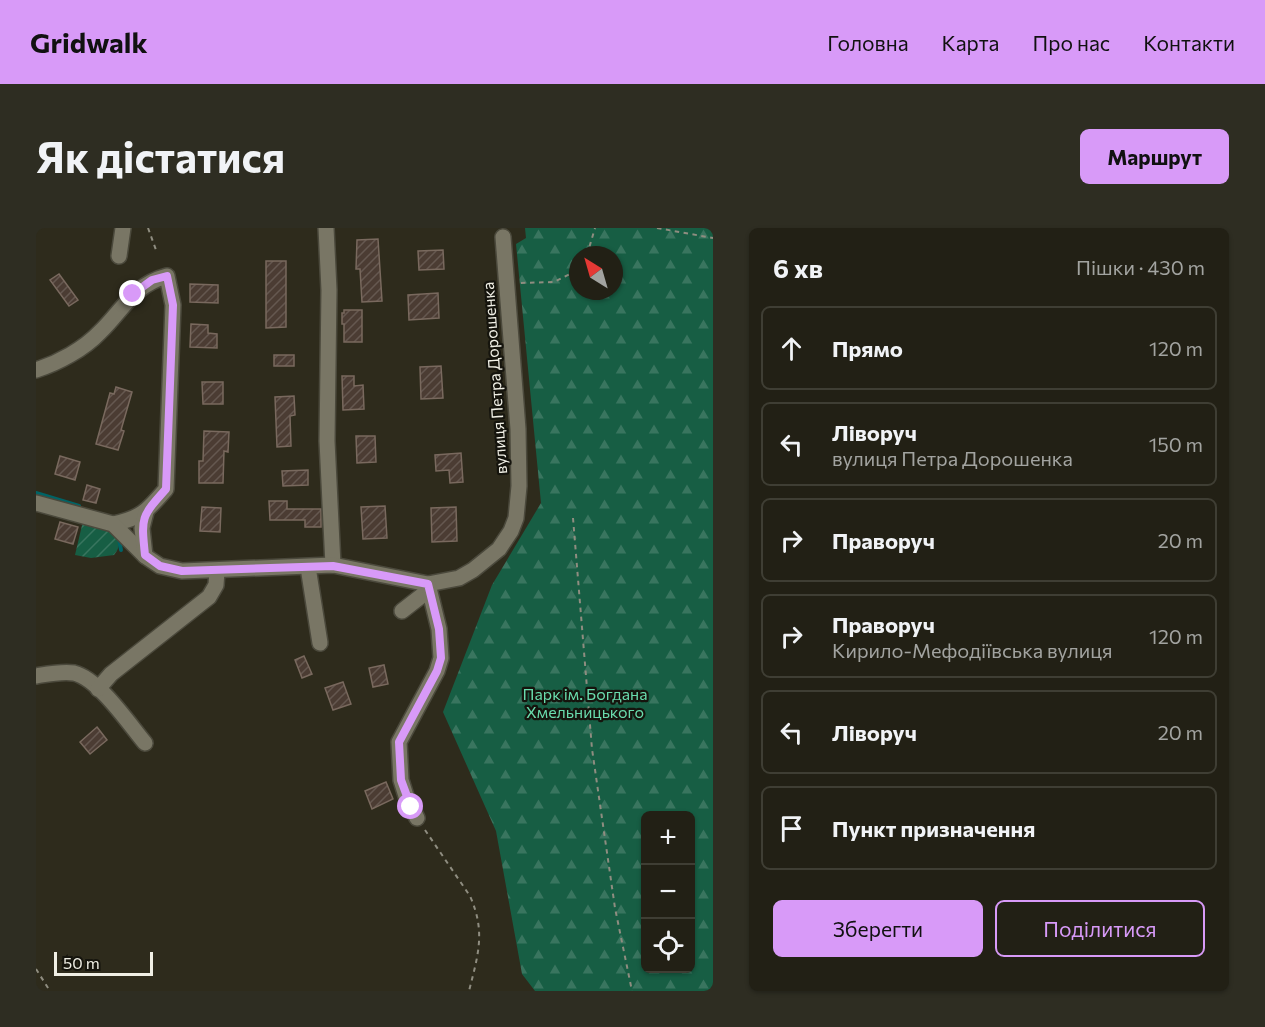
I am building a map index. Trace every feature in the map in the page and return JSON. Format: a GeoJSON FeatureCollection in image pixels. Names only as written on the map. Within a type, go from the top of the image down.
{"type":"FeatureCollection","features":[{"type":"Feature","properties":{"kind":"street"},"geometry":{"type":"LineString","coordinates":[[119,256],[123,228]]}},
{"type":"Feature","properties":{"kind":"street"},"geometry":{"type":"LineString","coordinates":[[326,228],[329,290],[327,441],[333,566]]}},
{"type":"Feature","properties":{"kind":"street","name":"вулиця Петра Дорошенка"},"geometry":{"type":"LineString","coordinates":[[36,503],[114,524],[145,555],[160,566],[182,571],[333,566],[429,587],[459,578],[489,559],[499,549],[511,531],[516,518],[519,486],[518,429],[503,237]]}},
{"type":"Feature","properties":{"kind":"street"},"geometry":{"type":"LineString","coordinates":[[36,370],[49,366],[91,341],[133,294],[152,280],[167,276],[173,305],[166,489],[146,512],[130,520],[114,524]]}},
{"type":"Feature","properties":{"kind":"street"},"geometry":{"type":"LineString","coordinates":[[145,555],[142,528],[146,512]]}},
{"type":"Feature","properties":{"kind":"street"},"geometry":{"type":"LineString","coordinates":[[308,567],[320,643]]}},
{"type":"Feature","properties":{"kind":"street"},"geometry":{"type":"LineString","coordinates":[[98,689],[111,674],[209,597],[216,585],[217,571]]}},
{"type":"Feature","properties":{"kind":"street"},"geometry":{"type":"LineString","coordinates":[[402,611],[429,587],[439,629],[441,658],[437,671],[399,742],[401,780],[417,818]]}},
{"type":"Feature","properties":{"kind":"street"},"geometry":{"type":"LineString","coordinates":[[36,676],[74,673],[81,676],[98,689],[145,743]]}},
{"type":"Feature","properties":{"kind":"path"},"geometry":{"type":"LineString","coordinates":[[148,228],[156,250]]}},
{"type":"Feature","properties":{"kind":"path"},"geometry":{"type":"LineString","coordinates":[[590,246],[595,228]]}},
{"type":"Feature","properties":{"kind":"path"},"geometry":{"type":"LineString","coordinates":[[657,228],[713,238]]}},
{"type":"Feature","properties":{"kind":"path"},"geometry":{"type":"LineString","coordinates":[[507,284],[554,282],[569,274]]}},
{"type":"Feature","properties":{"kind":"path"},"geometry":{"type":"LineString","coordinates":[[573,518],[592,749],[615,908],[632,991]]}},
{"type":"Feature","properties":{"kind":"path"},"geometry":{"type":"LineString","coordinates":[[417,818],[470,896],[475,907],[481,935],[469,991]]}},
{"type":"Feature","properties":{"kind":"path"},"geometry":{"type":"LineString","coordinates":[[36,969],[50,991]]}},
{"type":"Feature","properties":{"kind":"green space","name":"Парк ім. Богдана Хмельницького"},"geometry":{"type":"Polygon","coordinates":[[[525,228],[713,228],[713,991],[535,991],[522,974],[496,831],[443,712],[492,585],[541,503],[516,244],[526,238],[525,228]]]}},
{"type":"Feature","properties":{"kind":"green space"},"geometry":{"type":"Polygon","coordinates":[[[83,521],[104,529],[116,537],[119,542],[114,555],[91,558],[75,555],[83,521]]]}},
{"type":"Feature","properties":{"kind":"building"},"geometry":{"type":"Polygon","coordinates":[[[378,239],[382,301],[362,302],[360,269],[356,269],[357,240],[378,239]]]}},
{"type":"Feature","properties":{"kind":"building"},"geometry":{"type":"Polygon","coordinates":[[[443,250],[444,269],[419,270],[418,251],[443,250]]]}},
{"type":"Feature","properties":{"kind":"building"},"geometry":{"type":"Polygon","coordinates":[[[266,261],[286,261],[286,327],[266,328],[266,261]]]}},
{"type":"Feature","properties":{"kind":"building"},"geometry":{"type":"Polygon","coordinates":[[[59,274],[78,300],[69,306],[50,280],[59,274]]]}},
{"type":"Feature","properties":{"kind":"building"},"geometry":{"type":"Polygon","coordinates":[[[190,284],[218,285],[218,303],[190,302],[190,284]]]}},
{"type":"Feature","properties":{"kind":"building"},"geometry":{"type":"Polygon","coordinates":[[[438,293],[439,318],[409,320],[408,295],[438,293]]]}},
{"type":"Feature","properties":{"kind":"building"},"geometry":{"type":"Polygon","coordinates":[[[344,310],[362,310],[362,342],[344,342],[342,313],[344,310]]]}},
{"type":"Feature","properties":{"kind":"building"},"geometry":{"type":"Polygon","coordinates":[[[191,324],[208,325],[208,333],[217,334],[217,348],[190,347],[191,324]]]}},
{"type":"Feature","properties":{"kind":"building"},"geometry":{"type":"Polygon","coordinates":[[[274,355],[294,355],[294,366],[274,366],[274,355]]]}},
{"type":"Feature","properties":{"kind":"building"},"geometry":{"type":"Polygon","coordinates":[[[441,366],[443,398],[421,399],[420,367],[441,366]]]}},
{"type":"Feature","properties":{"kind":"building"},"geometry":{"type":"Polygon","coordinates":[[[342,376],[354,376],[354,386],[363,385],[364,409],[343,410],[342,376]]]}},
{"type":"Feature","properties":{"kind":"building"},"geometry":{"type":"Polygon","coordinates":[[[202,382],[223,382],[223,404],[203,404],[202,382]]]}},
{"type":"Feature","properties":{"kind":"building"},"geometry":{"type":"Polygon","coordinates":[[[116,387],[132,392],[118,450],[96,444],[110,393],[114,394],[116,387]]]}},
{"type":"Feature","properties":{"kind":"building"},"geometry":{"type":"Polygon","coordinates":[[[294,396],[295,415],[290,416],[291,446],[277,447],[275,397],[294,396]]]}},
{"type":"Feature","properties":{"kind":"building"},"geometry":{"type":"Polygon","coordinates":[[[204,431],[229,432],[228,452],[224,451],[223,483],[199,483],[199,461],[203,461],[204,431]]]}},
{"type":"Feature","properties":{"kind":"building"},"geometry":{"type":"Polygon","coordinates":[[[356,436],[375,436],[376,462],[357,463],[356,436]]]}},
{"type":"Feature","properties":{"kind":"building"},"geometry":{"type":"Polygon","coordinates":[[[461,453],[463,482],[450,483],[449,470],[436,471],[435,455],[461,453]]]}},
{"type":"Feature","properties":{"kind":"building"},"geometry":{"type":"Polygon","coordinates":[[[60,456],[80,462],[75,480],[55,474],[60,456]]]}},
{"type":"Feature","properties":{"kind":"building"},"geometry":{"type":"Polygon","coordinates":[[[308,470],[308,485],[283,486],[282,471],[308,470]]]}},
{"type":"Feature","properties":{"kind":"building"},"geometry":{"type":"Polygon","coordinates":[[[87,485],[100,489],[96,503],[83,500],[87,485]]]}},
{"type":"Feature","properties":{"kind":"building"},"geometry":{"type":"Polygon","coordinates":[[[269,501],[287,501],[287,509],[321,509],[321,527],[305,527],[305,520],[270,520],[269,501]]]}},
{"type":"Feature","properties":{"kind":"building"},"geometry":{"type":"Polygon","coordinates":[[[385,506],[387,538],[363,539],[361,507],[385,506]]]}},
{"type":"Feature","properties":{"kind":"building"},"geometry":{"type":"Polygon","coordinates":[[[202,507],[221,508],[220,532],[200,531],[202,507]]]}},
{"type":"Feature","properties":{"kind":"building"},"geometry":{"type":"Polygon","coordinates":[[[456,507],[457,541],[432,542],[431,508],[456,507]]]}},
{"type":"Feature","properties":{"kind":"building"},"geometry":{"type":"Polygon","coordinates":[[[60,522],[78,527],[73,544],[55,539],[60,522]]]}},
{"type":"Feature","properties":{"kind":"building"},"geometry":{"type":"Polygon","coordinates":[[[304,656],[312,674],[302,678],[295,660],[304,656]]]}},
{"type":"Feature","properties":{"kind":"building"},"geometry":{"type":"Polygon","coordinates":[[[384,665],[388,684],[373,687],[369,668],[384,665]]]}},
{"type":"Feature","properties":{"kind":"building"},"geometry":{"type":"Polygon","coordinates":[[[343,682],[351,704],[333,710],[325,688],[343,682]]]}},
{"type":"Feature","properties":{"kind":"building"},"geometry":{"type":"Polygon","coordinates":[[[97,727],[107,740],[90,754],[80,742],[97,727]]]}},
{"type":"Feature","properties":{"kind":"building"},"geometry":{"type":"Polygon","coordinates":[[[386,782],[393,799],[372,809],[365,791],[386,782]]]}},
{"type":"Feature","properties":{"kind":"waterway"},"geometry":{"type":"LineString","coordinates":[[36,493],[79,506]]}},
{"type":"Feature","properties":{"kind":"waterway"},"geometry":{"type":"LineString","coordinates":[[119,539],[121,550]]}},
{"type":"Feature","properties":{"kind":"route"},"geometry":{"type":"LineString","coordinates":[[133,294],[152,280],[167,276],[173,305],[166,489],[146,512],[142,528],[145,555],[160,566],[182,571],[333,566],[428,584],[438,620],[441,658],[437,671],[399,742],[401,780],[411,807]]}}]}
